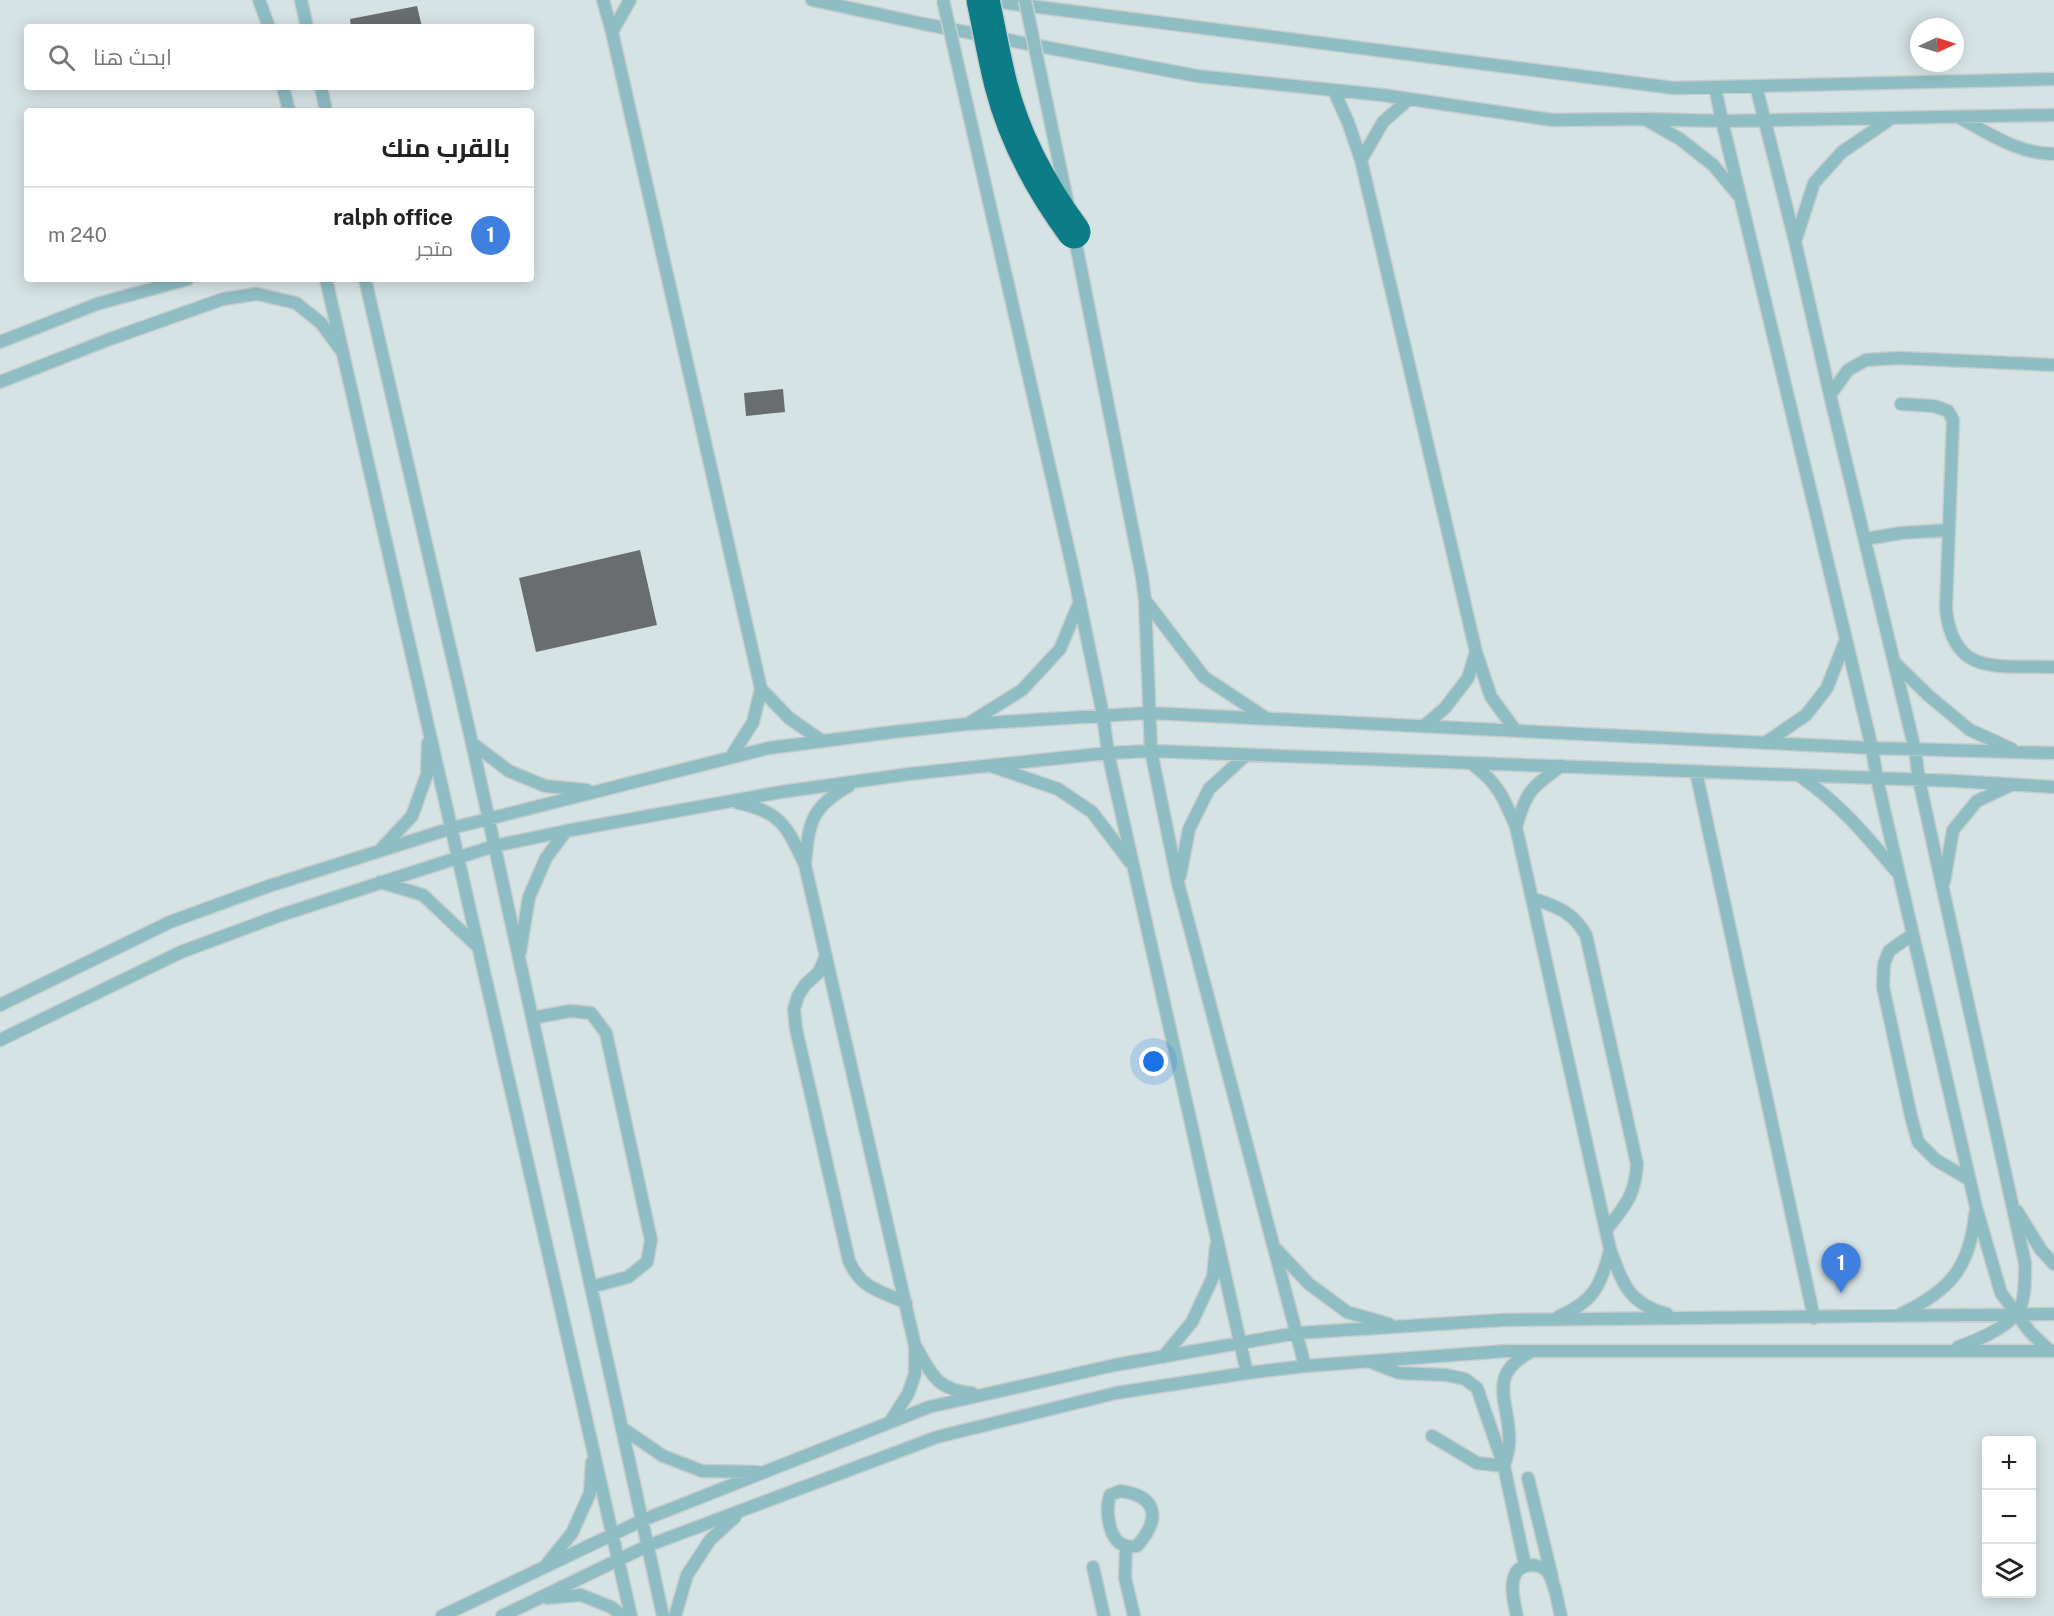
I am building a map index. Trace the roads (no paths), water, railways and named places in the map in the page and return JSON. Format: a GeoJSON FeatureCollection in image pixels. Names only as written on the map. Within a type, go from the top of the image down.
{"type":"FeatureCollection","features":[{"type":"Feature","properties":{"kind":"highway"},"geometry":{"type":"LineString","coordinates":[[983,0],[1001,86],[1011,117],[1037,177],[1074,232]]}},
{"type":"Feature","properties":{"kind":"lane"},"geometry":{"type":"LineString","coordinates":[[259,0],[268,24]]}},
{"type":"Feature","properties":{"kind":"lane"},"geometry":{"type":"LineString","coordinates":[[301,0],[306,24]]}},
{"type":"Feature","properties":{"kind":"lane"},"geometry":{"type":"LineString","coordinates":[[603,0],[761,689],[753,722],[731,757]]}},
{"type":"Feature","properties":{"kind":"lane"},"geometry":{"type":"LineString","coordinates":[[612,32],[630,0]]}},
{"type":"Feature","properties":{"kind":"lane"},"geometry":{"type":"LineString","coordinates":[[812,0],[924,24],[1197,76],[1409,99],[1552,120],[1764,121],[2054,116]]}},
{"type":"Feature","properties":{"kind":"lane"},"geometry":{"type":"LineString","coordinates":[[943,0],[1080,601],[1104,716],[1108,753],[1247,1373]]}},
{"type":"Feature","properties":{"kind":"lane"},"geometry":{"type":"LineString","coordinates":[[993,0],[1674,88],[2054,79]]}},
{"type":"Feature","properties":{"kind":"lane"},"geometry":{"type":"LineString","coordinates":[[1025,0],[1074,232],[1142,577],[1145,600],[1151,751],[1178,883],[1305,1366]]}},
{"type":"Feature","properties":{"kind":"lane"},"geometry":{"type":"LineString","coordinates":[[1756,86],[1795,241],[1915,750],[1919,780],[2025,1263],[2025,1288],[2017,1314],[1995,1330],[1950,1350]]}},
{"type":"Feature","properties":{"kind":"lane"},"geometry":{"type":"LineString","coordinates":[[1716,87],[1740,198],[1872,748],[1877,779],[1976,1207],[2001,1293],[2030,1332],[2052,1351]]}},
{"type":"Feature","properties":{"kind":"lane"},"geometry":{"type":"LineString","coordinates":[[284,90],[288,108]]}},
{"type":"Feature","properties":{"kind":"lane"},"geometry":{"type":"LineString","coordinates":[[322,90],[325,108]]}},
{"type":"Feature","properties":{"kind":"lane"},"geometry":{"type":"LineString","coordinates":[[1334,91],[1361,160],[1476,652],[1491,697],[1516,731]]}},
{"type":"Feature","properties":{"kind":"lane"},"geometry":{"type":"LineString","coordinates":[[1361,160],[1383,122],[1409,99]]}},
{"type":"Feature","properties":{"kind":"lane"},"geometry":{"type":"LineString","coordinates":[[1959,117],[2009,145],[2054,154]]}},
{"type":"Feature","properties":{"kind":"lane"},"geometry":{"type":"LineString","coordinates":[[1644,119],[1680,139],[1713,165],[1740,198]]}},
{"type":"Feature","properties":{"kind":"lane"},"geometry":{"type":"LineString","coordinates":[[1795,241],[1814,183],[1842,152],[1889,120]]}},
{"type":"Feature","properties":{"kind":"lane"},"geometry":{"type":"LineString","coordinates":[[0,342],[97,304],[177,282]]}},
{"type":"Feature","properties":{"kind":"lane"},"geometry":{"type":"LineString","coordinates":[[327,282],[631,1616]]}},
{"type":"Feature","properties":{"kind":"lane"},"geometry":{"type":"LineString","coordinates":[[366,282],[472,743],[663,1616]]}},
{"type":"Feature","properties":{"kind":"lane"},"geometry":{"type":"LineString","coordinates":[[0,382],[110,339],[223,299],[257,294],[296,303],[321,323],[343,353]]}},
{"type":"Feature","properties":{"kind":"lane"},"geometry":{"type":"LineString","coordinates":[[1830,395],[1848,370],[1866,360],[1899,358],[2054,365]]}},
{"type":"Feature","properties":{"kind":"lane"},"geometry":{"type":"LineString","coordinates":[[1901,404],[1934,406],[1948,411],[1953,420],[1946,609],[1948,630],[1956,646],[1971,660],[1987,665],[2054,667]]}},
{"type":"Feature","properties":{"kind":"lane"},"geometry":{"type":"LineString","coordinates":[[1864,539],[1901,533],[1949,530]]}},
{"type":"Feature","properties":{"kind":"lane"},"geometry":{"type":"LineString","coordinates":[[1145,600],[1204,677],[1267,719]]}},
{"type":"Feature","properties":{"kind":"lane"},"geometry":{"type":"LineString","coordinates":[[967,724],[1022,690],[1030,682],[1060,649],[1080,601]]}},
{"type":"Feature","properties":{"kind":"lane"},"geometry":{"type":"LineString","coordinates":[[1766,743],[1806,715],[1827,688],[1846,639]]}},
{"type":"Feature","properties":{"kind":"lane"},"geometry":{"type":"LineString","coordinates":[[1424,726],[1445,708],[1468,678],[1476,652]]}},
{"type":"Feature","properties":{"kind":"lane"},"geometry":{"type":"LineString","coordinates":[[1894,662],[1929,696],[1970,730],[2018,752]]}},
{"type":"Feature","properties":{"kind":"lane"},"geometry":{"type":"LineString","coordinates":[[761,689],[789,718],[822,741]]}},
{"type":"Feature","properties":{"kind":"lane"},"geometry":{"type":"LineString","coordinates":[[0,1005],[170,922],[269,886],[380,850],[488,818],[597,790],[769,748],[822,741],[967,724],[1149,713],[1915,750],[2054,753]]}},
{"type":"Feature","properties":{"kind":"lane"},"geometry":{"type":"LineString","coordinates":[[380,850],[412,816],[427,774],[428,724]]}},
{"type":"Feature","properties":{"kind":"lane"},"geometry":{"type":"LineString","coordinates":[[472,743],[509,771],[545,786],[597,790]]}},
{"type":"Feature","properties":{"kind":"lane"},"geometry":{"type":"LineString","coordinates":[[0,1040],[181,952],[279,916],[458,856],[566,831],[730,801],[858,781],[990,765],[1151,751],[2054,787]]}},
{"type":"Feature","properties":{"kind":"lane"},"geometry":{"type":"LineString","coordinates":[[1178,883],[1189,829],[1209,789],[1246,755]]}},
{"type":"Feature","properties":{"kind":"lane"},"geometry":{"type":"LineString","coordinates":[[1471,763],[1490,776],[1504,798],[1516,826],[1610,1249],[1621,1279],[1634,1299],[1650,1310],[1682,1319]]}},
{"type":"Feature","properties":{"kind":"lane"},"geometry":{"type":"LineString","coordinates":[[990,765],[1058,789],[1092,812],[1134,867]]}},
{"type":"Feature","properties":{"kind":"lane"},"geometry":{"type":"LineString","coordinates":[[1516,826],[1523,803],[1536,783],[1561,766]]}},
{"type":"Feature","properties":{"kind":"lane"},"geometry":{"type":"LineString","coordinates":[[1696,772],[1814,1317]]}},
{"type":"Feature","properties":{"kind":"lane"},"geometry":{"type":"LineString","coordinates":[[1799,776],[1828,796],[1861,830],[1899,875]]}},
{"type":"Feature","properties":{"kind":"lane"},"geometry":{"type":"LineString","coordinates":[[805,865],[808,831],[818,808],[832,795],[858,781]]}},
{"type":"Feature","properties":{"kind":"lane"},"geometry":{"type":"LineString","coordinates":[[1943,889],[1953,830],[1977,801],[2012,784]]}},
{"type":"Feature","properties":{"kind":"lane"},"geometry":{"type":"LineString","coordinates":[[730,801],[756,807],[777,818],[789,831],[805,865],[915,1346],[915,1374],[908,1394],[890,1422]]}},
{"type":"Feature","properties":{"kind":"lane"},"geometry":{"type":"LineString","coordinates":[[519,959],[529,897],[546,858],[566,831]]}},
{"type":"Feature","properties":{"kind":"lane"},"geometry":{"type":"LineString","coordinates":[[380,882],[423,895],[479,948]]}},
{"type":"Feature","properties":{"kind":"lane"},"geometry":{"type":"LineString","coordinates":[[1532,898],[1558,907],[1577,920],[1586,935],[1637,1164],[1636,1181],[1630,1199],[1606,1230]]}},
{"type":"Feature","properties":{"kind":"lane"},"geometry":{"type":"LineString","coordinates":[[1913,934],[1889,951],[1884,964],[1883,987],[1911,1116],[1918,1142],[1935,1161],[1970,1180]]}},
{"type":"Feature","properties":{"kind":"lane"},"geometry":{"type":"LineString","coordinates":[[826,956],[819,972],[798,996],[794,1009],[796,1029],[849,1261],[856,1277],[875,1290],[906,1303]]}},
{"type":"Feature","properties":{"kind":"lane"},"geometry":{"type":"LineString","coordinates":[[532,1018],[570,1011],[591,1013],[606,1033],[651,1240],[647,1262],[628,1277],[591,1287]]}},
{"type":"Feature","properties":{"kind":"lane"},"geometry":{"type":"LineString","coordinates":[[2012,1202],[2041,1250],[2054,1264]]}},
{"type":"Feature","properties":{"kind":"lane"},"geometry":{"type":"LineString","coordinates":[[1896,1317],[1943,1289],[1962,1264],[1973,1240],[1976,1207]]}},
{"type":"Feature","properties":{"kind":"lane"},"geometry":{"type":"LineString","coordinates":[[1163,1357],[1192,1322],[1213,1277],[1217,1236]]}},
{"type":"Feature","properties":{"kind":"lane"},"geometry":{"type":"LineString","coordinates":[[1274,1247],[1309,1284],[1347,1312],[1398,1327]]}},
{"type":"Feature","properties":{"kind":"lane"},"geometry":{"type":"LineString","coordinates":[[1552,1319],[1576,1309],[1591,1297],[1604,1275],[1610,1249]]}},
{"type":"Feature","properties":{"kind":"lane"},"geometry":{"type":"LineString","coordinates":[[442,1616],[643,1520],[929,1407],[1114,1365],[1297,1333],[1503,1320],[2054,1314]]}},
{"type":"Feature","properties":{"kind":"lane"},"geometry":{"type":"LineString","coordinates":[[915,1346],[930,1372],[943,1386],[954,1392],[983,1395]]}},
{"type":"Feature","properties":{"kind":"lane"},"geometry":{"type":"LineString","coordinates":[[502,1616],[647,1546],[937,1437],[1116,1393],[1305,1366],[1507,1351],[2052,1351]]}},
{"type":"Feature","properties":{"kind":"lane"},"geometry":{"type":"LineString","coordinates":[[1504,1466],[1509,1445],[1502,1383],[1515,1360],[1532,1351]]}},
{"type":"Feature","properties":{"kind":"lane"},"geometry":{"type":"LineString","coordinates":[[1370,1362],[1399,1373],[1465,1379],[1478,1388],[1504,1466],[1525,1566]]}},
{"type":"Feature","properties":{"kind":"lane"},"geometry":{"type":"LineString","coordinates":[[622,1428],[663,1456],[702,1470],[764,1472]]}},
{"type":"Feature","properties":{"kind":"lane"},"geometry":{"type":"LineString","coordinates":[[1432,1436],[1477,1463],[1504,1466]]}},
{"type":"Feature","properties":{"kind":"lane"},"geometry":{"type":"LineString","coordinates":[[543,1568],[572,1533],[590,1492],[593,1449]]}},
{"type":"Feature","properties":{"kind":"lane"},"geometry":{"type":"LineString","coordinates":[[1528,1478],[1558,1612]]}},
{"type":"Feature","properties":{"kind":"lane"},"geometry":{"type":"LineString","coordinates":[[1120,1491],[1129,1492],[1148,1502],[1153,1510],[1153,1521],[1145,1537],[1137,1546],[1126,1546],[1117,1540],[1111,1530],[1106,1506],[1110,1495],[1120,1491]]}},
{"type":"Feature","properties":{"kind":"lane"},"geometry":{"type":"LineString","coordinates":[[675,1616],[687,1575],[710,1540],[741,1511]]}},
{"type":"Feature","properties":{"kind":"lane"},"geometry":{"type":"LineString","coordinates":[[1126,1546],[1125,1578],[1134,1616]]}},
{"type":"Feature","properties":{"kind":"lane"},"geometry":{"type":"LineString","coordinates":[[1517,1616],[1512,1583],[1517,1570],[1535,1565],[1546,1569],[1552,1581]]}},
{"type":"Feature","properties":{"kind":"lane"},"geometry":{"type":"LineString","coordinates":[[1093,1567],[1104,1616]]}},
{"type":"Feature","properties":{"kind":"lane"},"geometry":{"type":"LineString","coordinates":[[537,1599],[581,1595],[610,1606],[623,1616]]}},
{"type":"Feature","properties":{"kind":"place","name":"ralph office"},"geometry":{"type":"Point","coordinates":[1841,1293]}}]}
